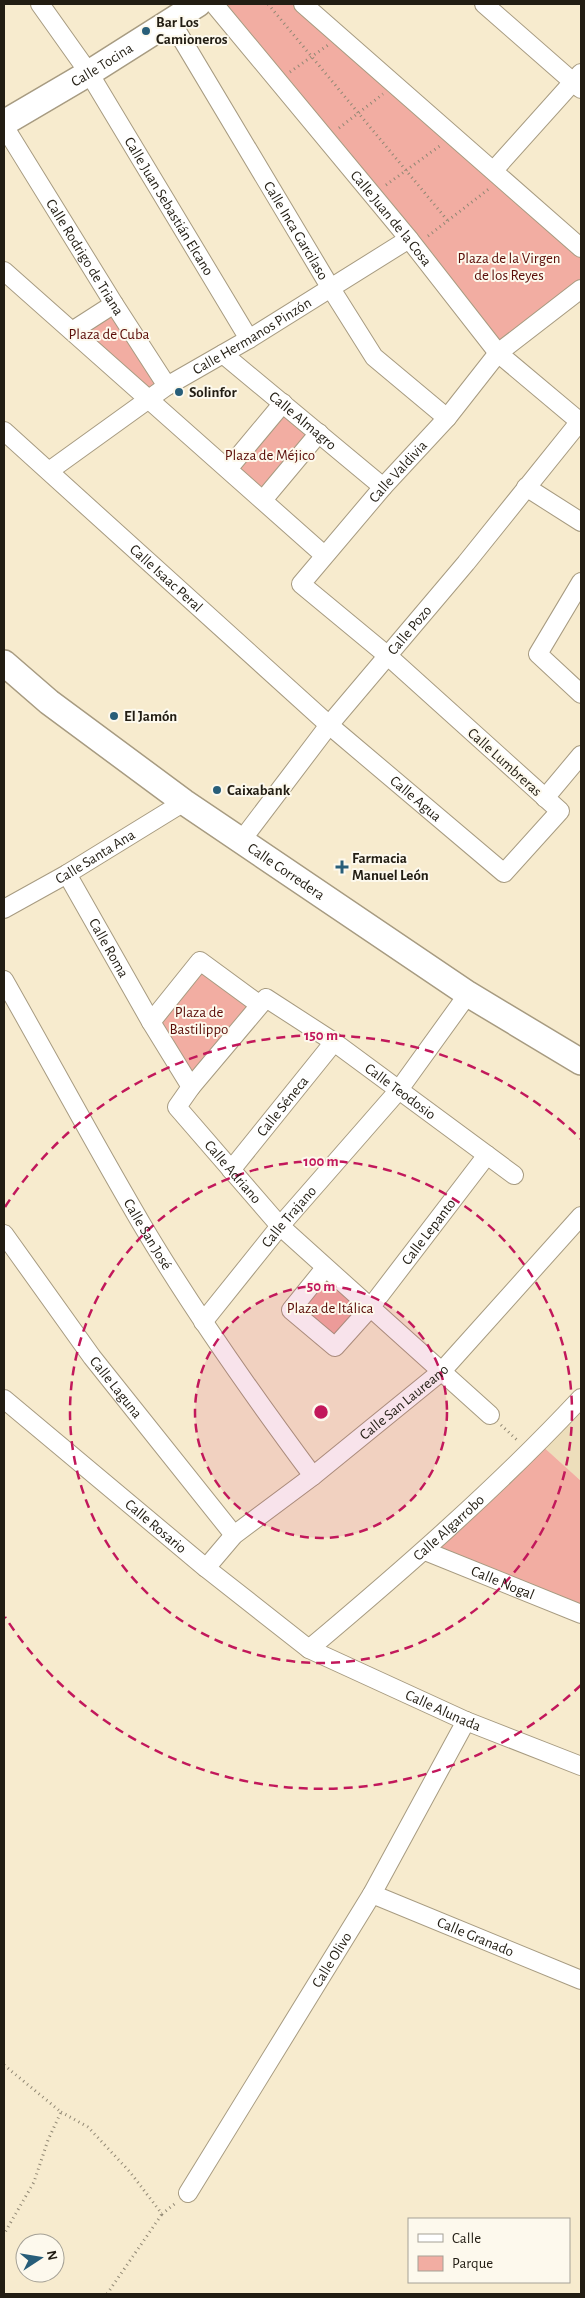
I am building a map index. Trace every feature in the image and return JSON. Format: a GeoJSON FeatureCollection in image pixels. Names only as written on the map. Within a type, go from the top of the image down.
{"type":"FeatureCollection","features":[{"type":"Feature","properties":{"kind":"street","name":"Calle Juan Sebastián Elcano"},"geometry":{"type":"LineString","coordinates":[[40,4],[89,73],[249,339]]}},
{"type":"Feature","properties":{"kind":"street","name":"Calle Tocina"},"geometry":{"type":"LineString","coordinates":[[4,125],[198,4]]}},
{"type":"Feature","properties":{"kind":"street","name":"Calle Juan de la Cosa"},"geometry":{"type":"LineString","coordinates":[[214,4],[412,242],[498,353],[580,421]]}},
{"type":"Feature","properties":{"kind":"street"},"geometry":{"type":"LineString","coordinates":[[303,4],[581,248]]}},
{"type":"Feature","properties":{"kind":"street"},"geometry":{"type":"LineString","coordinates":[[484,4],[579,82],[498,175]]}},
{"type":"Feature","properties":{"kind":"street","name":"Calle Inca Garcilaso"},"geometry":{"type":"LineString","coordinates":[[171,21],[330,287],[374,356],[447,418]]}},
{"type":"Feature","properties":{"kind":"street","name":"Calle Rodrigo de Triana"},"geometry":{"type":"LineString","coordinates":[[4,125],[114,304],[167,386]]}},
{"type":"Feature","properties":{"kind":"street","name":"Calle Hermanos Pinzón"},"geometry":{"type":"LineString","coordinates":[[49,471],[167,386],[249,339],[330,287],[412,242]]}},
{"type":"Feature","properties":{"kind":"street"},"geometry":{"type":"LineString","coordinates":[[4,271],[324,555]]}},
{"type":"Feature","properties":{"kind":"street","name":"Calle Valdivia"},"geometry":{"type":"LineString","coordinates":[[388,656],[301,584],[383,487],[447,418],[498,353],[581,289]]}},
{"type":"Feature","properties":{"kind":"street"},"geometry":{"type":"LineString","coordinates":[[72,331],[114,304]]}},
{"type":"Feature","properties":{"kind":"street","name":"Calle Almagro"},"geometry":{"type":"LineString","coordinates":[[223,354],[383,487]]}},
{"type":"Feature","properties":{"kind":"street"},"geometry":{"type":"LineString","coordinates":[[228,470],[283,403]]}},
{"type":"Feature","properties":{"kind":"street","name":"Calle Pozo"},"geometry":{"type":"LineString","coordinates":[[241,841],[329,724],[388,656],[580,421]]}},
{"type":"Feature","properties":{"kind":"street","name":"Calle Isaac Peral"},"geometry":{"type":"LineString","coordinates":[[4,431],[329,724]]}},
{"type":"Feature","properties":{"kind":"street"},"geometry":{"type":"LineString","coordinates":[[263,500],[319,433]]}},
{"type":"Feature","properties":{"kind":"street"},"geometry":{"type":"LineString","coordinates":[[526,487],[581,522]]}},
{"type":"Feature","properties":{"kind":"street"},"geometry":{"type":"LineString","coordinates":[[581,582],[538,654],[581,694]]}},
{"type":"Feature","properties":{"kind":"street","name":"Calle Lumbreras"},"geometry":{"type":"LineString","coordinates":[[388,656],[560,811],[504,873]]}},
{"type":"Feature","properties":{"kind":"street","name":"Calle Corredera"},"geometry":{"type":"LineString","coordinates":[[5,667],[184,802],[468,994],[581,1062]]}},
{"type":"Feature","properties":{"kind":"street","name":"Calle Agua"},"geometry":{"type":"LineString","coordinates":[[329,724],[504,873]]}},
{"type":"Feature","properties":{"kind":"street"},"geometry":{"type":"LineString","coordinates":[[545,798],[581,755]]}},
{"type":"Feature","properties":{"kind":"street","name":"Calle Santa Ana"},"geometry":{"type":"LineString","coordinates":[[4,908],[67,874],[184,802]]}},
{"type":"Feature","properties":{"kind":"street","name":"Calle Roma"},"geometry":{"type":"LineString","coordinates":[[67,874],[151,1022]]}},
{"type":"Feature","properties":{"kind":"street"},"geometry":{"type":"LineString","coordinates":[[200,961],[260,1005],[191,1087],[151,1022],[200,961]]}},
{"type":"Feature","properties":{"kind":"street","name":"Calle San José"},"geometry":{"type":"LineString","coordinates":[[4,980],[141,1223],[203,1322],[259,1404],[313,1476]]}},
{"type":"Feature","properties":{"kind":"street","name":"Calle Trajano"},"geometry":{"type":"LineString","coordinates":[[203,1322],[280,1226],[398,1091],[468,994]]}},
{"type":"Feature","properties":{"kind":"street","name":"Calle Teodosio"},"geometry":{"type":"LineString","coordinates":[[260,1005],[266,998],[334,1042],[514,1175]]}},
{"type":"Feature","properties":{"kind":"street","name":"Calle Séneca"},"geometry":{"type":"LineString","coordinates":[[231,1170],[334,1042]]}},
{"type":"Feature","properties":{"kind":"street","name":"Calle Adriano"},"geometry":{"type":"LineString","coordinates":[[191,1087],[177,1107],[280,1226],[490,1415]]}},
{"type":"Feature","properties":{"kind":"street","name":"Calle Lepanto"},"geometry":{"type":"LineString","coordinates":[[370,1308],[487,1155]]}},
{"type":"Feature","properties":{"kind":"street","name":"Calle San Laureano"},"geometry":{"type":"LineString","coordinates":[[206,1568],[234,1536],[313,1476],[442,1372],[581,1216]]}},
{"type":"Feature","properties":{"kind":"street","name":"Calle Laguna"},"geometry":{"type":"LineString","coordinates":[[4,1234],[92,1357],[234,1536]]}},
{"type":"Feature","properties":{"kind":"street"},"geometry":{"type":"LineString","coordinates":[[325,1268],[291,1310],[335,1347],[370,1308]]}},
{"type":"Feature","properties":{"kind":"street","name":"Calle Algarrobo"},"geometry":{"type":"LineString","coordinates":[[309,1649],[424,1551],[530,1451],[581,1398]]}},
{"type":"Feature","properties":{"kind":"street","name":"Calle Rosario"},"geometry":{"type":"LineString","coordinates":[[4,1400],[206,1568],[309,1649]]}},
{"type":"Feature","properties":{"kind":"street","name":"Calle Nogal"},"geometry":{"type":"LineString","coordinates":[[424,1551],[581,1614]]}},
{"type":"Feature","properties":{"kind":"street","name":"Calle Alunada"},"geometry":{"type":"LineString","coordinates":[[309,1649],[466,1721],[581,1766]]}},
{"type":"Feature","properties":{"kind":"street","name":"Calle Olivo"},"geometry":{"type":"LineString","coordinates":[[188,2193],[372,1894],[466,1721]]}},
{"type":"Feature","properties":{"kind":"street","name":"Calle Granado"},"geometry":{"type":"LineString","coordinates":[[372,1894],[581,1980]]}},
{"type":"Feature","properties":{"kind":"path"},"geometry":{"type":"LineString","coordinates":[[268,4],[448,221]]}},
{"type":"Feature","properties":{"kind":"path"},"geometry":{"type":"LineString","coordinates":[[277,80],[340,36]]}},
{"type":"Feature","properties":{"kind":"path"},"geometry":{"type":"LineString","coordinates":[[326,138],[396,84]]}},
{"type":"Feature","properties":{"kind":"path"},"geometry":{"type":"LineString","coordinates":[[373,195],[454,135]]}},
{"type":"Feature","properties":{"kind":"path"},"geometry":{"type":"LineString","coordinates":[[412,242],[448,221],[498,175]]}},
{"type":"Feature","properties":{"kind":"path"},"geometry":{"type":"LineString","coordinates":[[490,1415],[530,1451]]}},
{"type":"Feature","properties":{"kind":"path"},"geometry":{"type":"LineString","coordinates":[[4,2065],[61,2112],[88,2127],[130,2172],[162,2214]]}},
{"type":"Feature","properties":{"kind":"path"},"geometry":{"type":"LineString","coordinates":[[4,2234],[34,2182],[48,2140],[61,2112]]}},
{"type":"Feature","properties":{"kind":"path"},"geometry":{"type":"LineString","coordinates":[[107,2294],[162,2214],[188,2193]]}},
{"type":"Feature","properties":{"kind":"shaded area"},"geometry":{"type":"Polygon","coordinates":[[[581,1398],[581,1481],[539,1443],[581,1398]]]}},
{"type":"Feature","properties":{"kind":"green space","name":"Plaza de la Virgen de los Reyes"},"geometry":{"type":"Polygon","coordinates":[[[214,4],[303,4],[581,248],[581,289],[498,353],[214,4]]]}},
{"type":"Feature","properties":{"kind":"green space","name":"Plaza de Cuba"},"geometry":{"type":"Polygon","coordinates":[[[114,304],[167,386],[149,399],[72,331],[114,304]]]}},
{"type":"Feature","properties":{"kind":"green space","name":"Plaza de Méjico"},"geometry":{"type":"Polygon","coordinates":[[[283,403],[319,433],[263,500],[228,469],[283,403]]]}},
{"type":"Feature","properties":{"kind":"green space","name":"Plaza de Bastilippo"},"geometry":{"type":"Polygon","coordinates":[[[200,961],[260,1005],[191,1087],[151,1022],[200,961]]]}},
{"type":"Feature","properties":{"kind":"green space","name":"Plaza de Itálica"},"geometry":{"type":"Polygon","coordinates":[[[325,1268],[370,1308],[335,1347],[291,1310],[325,1268]]]}},
{"type":"Feature","properties":{"kind":"green space"},"geometry":{"type":"Polygon","coordinates":[[[539,1443],[581,1481],[581,1614],[425,1551],[539,1443]]]}},
{"type":"Feature","properties":{"kind":"place","name":"Bar Los Camioneros"},"geometry":{"type":"Point","coordinates":[146,31]}},
{"type":"Feature","properties":{"kind":"place","name":"Solinfor"},"geometry":{"type":"Point","coordinates":[179,392]}},
{"type":"Feature","properties":{"kind":"place","name":"El Jamón"},"geometry":{"type":"Point","coordinates":[114,716]}},
{"type":"Feature","properties":{"kind":"place","name":"Caixabank"},"geometry":{"type":"Point","coordinates":[217,790]}},
{"type":"Feature","properties":{"kind":"place","name":"Farmacia Manuel León"},"geometry":{"type":"Point","coordinates":[342,867]}}]}
